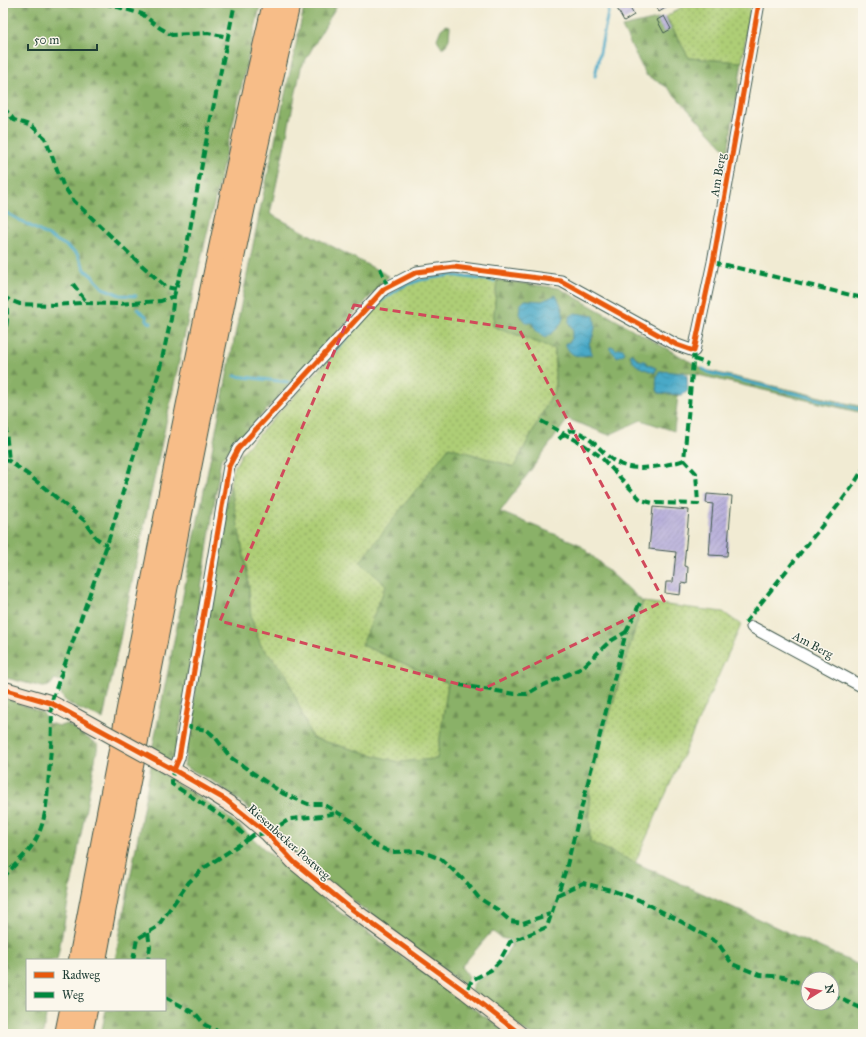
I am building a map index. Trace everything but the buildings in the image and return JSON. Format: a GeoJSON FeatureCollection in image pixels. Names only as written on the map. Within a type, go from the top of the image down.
{"type":"FeatureCollection","features":[{"type":"Feature","properties":{"kind":"highway"},"geometry":{"type":"LineString","coordinates":[[79,959],[204,318],[273,3]]}},
{"type":"Feature","properties":{"kind":"highway"},"geometry":{"type":"LineString","coordinates":[[96,959],[207,387],[259,138],[290,3]]}},
{"type":"Feature","properties":{"kind":"highway"},"geometry":{"type":"LineString","coordinates":[[65,1034],[70,1011]]}},
{"type":"Feature","properties":{"kind":"highway"},"geometry":{"type":"LineString","coordinates":[[82,1034],[87,1011]]}},
{"type":"Feature","properties":{"kind":"street","name":"Am Berg"},"geometry":{"type":"LineString","coordinates":[[171,769],[179,758],[230,466],[238,449],[384,289],[417,272],[454,267],[561,281],[677,345],[694,351],[713,262],[759,3]]}},
{"type":"Feature","properties":{"kind":"street","name":"Am Berg"},"geometry":{"type":"LineString","coordinates":[[752,627],[863,687]]}},
{"type":"Feature","properties":{"kind":"street","name":"Riesenbecker Postweg"},"geometry":{"type":"LineString","coordinates":[[3,689],[51,703],[171,769],[241,811],[267,833],[294,862],[350,908],[466,992],[520,1034]]}},
{"type":"Feature","properties":{"kind":"highlighted area"},"geometry":{"type":"Polygon","coordinates":[[[354,305],[519,329],[664,601],[481,690],[220,621],[354,305]]]}},
{"type":"Feature","properties":{"kind":"green space"},"geometry":{"type":"Polygon","coordinates":[[[3,3],[261,3],[198,272],[103,719],[64,700],[61,692],[63,681],[54,679],[47,687],[42,687],[3,677],[3,3]]]}},
{"type":"Feature","properties":{"kind":"green space"},"geometry":{"type":"Polygon","coordinates":[[[305,3],[338,3],[301,68],[270,214],[389,276],[221,459],[176,753],[174,757],[169,760],[152,751],[260,210],[305,3]]]}},
{"type":"Feature","properties":{"kind":"green space"},"geometry":{"type":"Polygon","coordinates":[[[683,3],[751,3],[742,62],[689,58],[666,17],[683,6],[683,3]]]}},
{"type":"Feature","properties":{"kind":"green space"},"geometry":{"type":"Polygon","coordinates":[[[666,17],[689,58],[742,62],[728,152],[667,87],[646,75],[622,27],[666,17]]]}},
{"type":"Feature","properties":{"kind":"green space"},"geometry":{"type":"Polygon","coordinates":[[[446,25],[450,26],[449,39],[445,47],[441,47],[437,39],[441,29],[446,25]]]}},
{"type":"Feature","properties":{"kind":"green space"},"geometry":{"type":"Polygon","coordinates":[[[456,275],[497,280],[493,326],[555,349],[555,389],[514,467],[449,447],[387,585],[362,645],[448,683],[437,759],[398,762],[312,738],[286,674],[261,646],[251,618],[248,577],[230,485],[232,472],[242,453],[388,295],[419,280],[456,275]]]}},
{"type":"Feature","properties":{"kind":"green space"},"geometry":{"type":"Polygon","coordinates":[[[497,280],[559,288],[705,370],[863,407],[863,413],[681,371],[680,373],[660,371],[656,382],[658,393],[678,395],[674,431],[641,420],[609,435],[568,419],[500,512],[579,544],[643,602],[589,784],[590,842],[863,967],[863,1034],[749,1034],[736,1030],[734,1034],[529,1034],[471,991],[474,983],[498,967],[511,946],[510,940],[501,938],[492,931],[461,967],[469,977],[464,985],[303,863],[271,826],[216,783],[184,766],[211,581],[230,485],[248,577],[251,618],[261,646],[286,674],[312,738],[398,762],[437,759],[448,683],[362,645],[386,585],[360,562],[449,447],[514,467],[555,389],[555,349],[493,326],[497,280]],[[525,300],[532,322],[537,332],[542,301],[525,300]],[[573,331],[570,342],[565,343],[591,349],[589,343],[594,336],[573,331]],[[633,354],[631,358],[639,366],[655,373],[656,368],[647,364],[645,361],[638,360],[633,354]]]}},
{"type":"Feature","properties":{"kind":"green space"},"geometry":{"type":"Polygon","coordinates":[[[643,602],[723,612],[741,625],[635,863],[590,842],[589,784],[643,602]]]}},
{"type":"Feature","properties":{"kind":"green space"},"geometry":{"type":"Polygon","coordinates":[[[3,697],[43,713],[48,723],[60,726],[67,724],[98,745],[57,959],[26,959],[26,1011],[47,1011],[43,1034],[3,1034],[3,697]]]}},
{"type":"Feature","properties":{"kind":"green space"},"geometry":{"type":"Polygon","coordinates":[[[151,766],[221,811],[338,911],[509,1034],[101,1034],[106,1011],[166,1011],[166,959],[115,959],[151,766]]]}},
{"type":"Feature","properties":{"kind":"water"},"geometry":{"type":"Polygon","coordinates":[[[556,295],[562,309],[562,320],[557,329],[545,338],[537,332],[532,323],[527,323],[519,314],[520,305],[525,300],[542,301],[556,295]]]}},
{"type":"Feature","properties":{"kind":"water"},"geometry":{"type":"Polygon","coordinates":[[[575,313],[594,316],[594,330],[589,343],[592,354],[579,356],[572,354],[567,348],[565,343],[570,342],[573,331],[569,323],[569,317],[575,313]]]}},
{"type":"Feature","properties":{"kind":"water"},"geometry":{"type":"Polygon","coordinates":[[[612,346],[617,350],[619,348],[623,349],[625,353],[617,357],[609,348],[612,346]]]}},
{"type":"Feature","properties":{"kind":"water"},"geometry":{"type":"Polygon","coordinates":[[[630,354],[633,354],[638,360],[645,361],[647,364],[656,368],[655,373],[636,365],[631,359],[630,354]]]}},
{"type":"Feature","properties":{"kind":"water"},"geometry":{"type":"Polygon","coordinates":[[[659,371],[685,373],[687,376],[688,391],[682,395],[659,393],[656,382],[659,371]]]}},
{"type":"Feature","properties":{"kind":"waterway"},"geometry":{"type":"LineString","coordinates":[[595,76],[610,3]]}},
{"type":"Feature","properties":{"kind":"waterway"},"geometry":{"type":"LineString","coordinates":[[3,211],[65,245],[77,254],[86,271],[103,288],[120,295],[136,296]]}},
{"type":"Feature","properties":{"kind":"waterway"},"geometry":{"type":"LineString","coordinates":[[324,362],[381,301],[401,287],[420,280],[451,275],[494,281]]}},
{"type":"Feature","properties":{"kind":"waterway"},"geometry":{"type":"LineString","coordinates":[[137,309],[146,316],[147,321],[151,323]]}},
{"type":"Feature","properties":{"kind":"waterway"},"geometry":{"type":"LineString","coordinates":[[703,369],[710,373],[863,410]]}},
{"type":"Feature","properties":{"kind":"waterway"},"geometry":{"type":"LineString","coordinates":[[235,376],[288,382]]}},
{"type":"Feature","properties":{"kind":"marked path"},"geometry":{"type":"LineString","coordinates":[[104,3],[142,14],[172,35],[208,33],[229,37]]}},
{"type":"Feature","properties":{"kind":"marked path"},"geometry":{"type":"LineString","coordinates":[[3,878],[25,855],[35,841],[42,825],[47,799],[52,729],[51,703],[107,545],[159,372],[171,319],[174,296],[185,256],[207,137],[235,3]]}},
{"type":"Feature","properties":{"kind":"marked path"},"geometry":{"type":"LineString","coordinates":[[3,107],[14,120],[32,126],[45,138],[63,185],[74,201],[166,287],[176,289]]}},
{"type":"Feature","properties":{"kind":"marked path"},"geometry":{"type":"LineString","coordinates":[[713,262],[863,298]]}},
{"type":"Feature","properties":{"kind":"marked path"},"geometry":{"type":"LineString","coordinates":[[380,268],[388,287]]}},
{"type":"Feature","properties":{"kind":"marked path"},"geometry":{"type":"LineString","coordinates":[[73,284],[87,303]]}},
{"type":"Feature","properties":{"kind":"marked path"},"geometry":{"type":"LineString","coordinates":[[3,296],[20,304],[54,305],[81,303],[118,304],[161,301],[174,296]]}},
{"type":"Feature","properties":{"kind":"marked path"},"geometry":{"type":"LineString","coordinates":[[3,338],[7,318],[5,297]]}},
{"type":"Feature","properties":{"kind":"marked path"},"geometry":{"type":"LineString","coordinates":[[541,421],[581,443],[600,456],[641,500],[653,503],[698,504],[696,473],[684,460],[694,351]]}},
{"type":"Feature","properties":{"kind":"marked path"},"geometry":{"type":"LineString","coordinates":[[694,359],[708,364]]}},
{"type":"Feature","properties":{"kind":"marked path"},"geometry":{"type":"LineString","coordinates":[[3,401],[9,461]]}},
{"type":"Feature","properties":{"kind":"marked path"},"geometry":{"type":"LineString","coordinates":[[559,439],[569,431],[575,431],[593,442],[609,458],[631,467],[655,467],[684,460]]}},
{"type":"Feature","properties":{"kind":"marked path"},"geometry":{"type":"LineString","coordinates":[[3,459],[9,461],[30,476],[85,521],[96,538],[107,545]]}},
{"type":"Feature","properties":{"kind":"marked path"},"geometry":{"type":"LineString","coordinates":[[745,623],[840,503],[863,469]]}},
{"type":"Feature","properties":{"kind":"marked path"},"geometry":{"type":"LineString","coordinates":[[626,632],[640,603]]}},
{"type":"Feature","properties":{"kind":"marked path"},"geometry":{"type":"LineString","coordinates":[[460,685],[515,694],[527,694],[582,668],[609,642],[626,632],[566,869],[547,927],[510,942],[499,962],[491,970],[472,980],[466,992]]}},
{"type":"Feature","properties":{"kind":"marked path"},"geometry":{"type":"LineString","coordinates":[[184,726],[207,730],[215,737],[230,757],[263,780],[284,794],[308,804],[323,804],[352,821],[373,844],[390,852],[420,851],[441,859],[467,883],[479,898],[498,910],[510,921],[523,923],[550,914]]}},
{"type":"Feature","properties":{"kind":"marked path"},"geometry":{"type":"LineString","coordinates":[[133,959],[137,939],[157,927],[189,882],[204,868],[248,839],[232,823],[172,784],[174,770]]}},
{"type":"Feature","properties":{"kind":"marked path"},"geometry":{"type":"LineString","coordinates":[[248,839],[253,835],[267,833],[290,819],[336,813]]}},
{"type":"Feature","properties":{"kind":"marked path"},"geometry":{"type":"LineString","coordinates":[[557,895],[583,883],[611,890],[639,900],[718,943],[732,964],[760,975],[784,977],[800,983]]}},
{"type":"Feature","properties":{"kind":"marked path"},"geometry":{"type":"LineString","coordinates":[[148,933],[150,947],[148,959]]}},
{"type":"Feature","properties":{"kind":"marked path"},"geometry":{"type":"LineString","coordinates":[[166,998],[196,1014],[205,1025],[224,1034]]}},
{"type":"Feature","properties":{"kind":"marked path"},"geometry":{"type":"LineString","coordinates":[[840,999],[863,1009]]}},
{"type":"Feature","properties":{"kind":"cycle path"},"geometry":{"type":"LineString","coordinates":[[174,770],[179,758],[229,466],[238,449],[384,289],[417,272],[454,267],[561,281],[677,345],[694,351],[713,262],[759,3]]}},
{"type":"Feature","properties":{"kind":"cycle path"},"geometry":{"type":"LineString","coordinates":[[3,689],[51,703],[226,800],[267,833],[294,862],[349,907],[466,992],[520,1034]]}}]}
